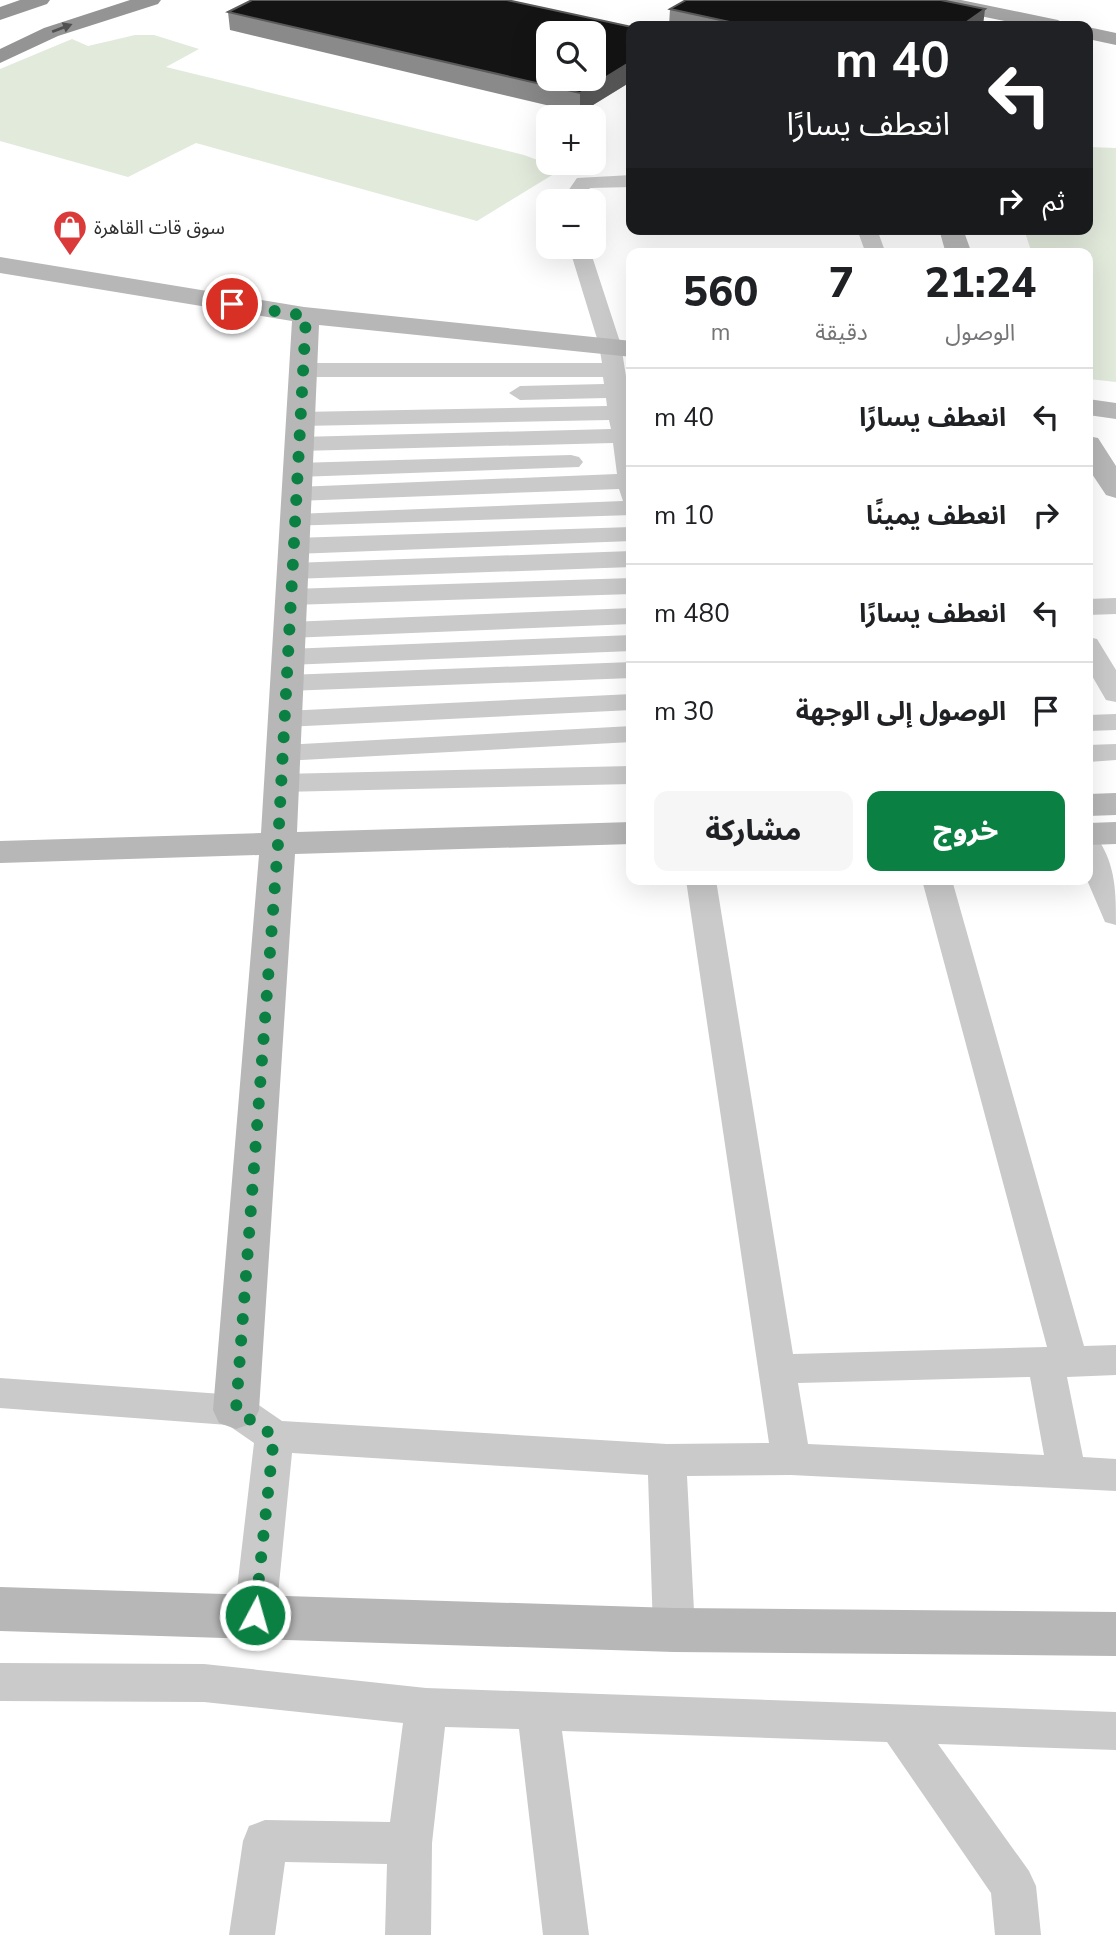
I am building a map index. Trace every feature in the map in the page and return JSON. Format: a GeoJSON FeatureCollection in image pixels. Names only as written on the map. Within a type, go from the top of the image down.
{"type":"FeatureCollection","features":[{"type":"Feature","properties":{"kind":"highway"},"geometry":{"type":"LineString","coordinates":[[0,14],[40,0]]}},
{"type":"Feature","properties":{"kind":"highway"},"geometry":{"type":"LineString","coordinates":[[94,0],[109,4],[146,1]]}},
{"type":"Feature","properties":{"kind":"highway"},"geometry":{"type":"LineString","coordinates":[[4,48],[146,1]]}},
{"type":"Feature","properties":{"kind":"main road"},"geometry":{"type":"LineString","coordinates":[[931,0],[967,2],[1063,21]]}},
{"type":"Feature","properties":{"kind":"main road"},"geometry":{"type":"LineString","coordinates":[[967,2],[1039,21]]}},
{"type":"Feature","properties":{"kind":"main road"},"geometry":{"type":"LineString","coordinates":[[1093,27],[1116,33]]}},
{"type":"Feature","properties":{"kind":"main road"},"geometry":{"type":"LineString","coordinates":[[1093,34],[1116,39]]}},
{"type":"Feature","properties":{"kind":"street"},"geometry":{"type":"LineString","coordinates":[[579,189],[584,182],[626,181]]}},
{"type":"Feature","properties":{"kind":"street"},"geometry":{"type":"LineString","coordinates":[[583,259],[622,394],[626,435]]}},
{"type":"Feature","properties":{"kind":"street"},"geometry":{"type":"LineString","coordinates":[[0,265],[73,274],[158,293]]}},
{"type":"Feature","properties":{"kind":"street"},"geometry":{"type":"LineString","coordinates":[[0,278],[158,293],[306,316],[622,394]]}},
{"type":"Feature","properties":{"kind":"street"},"geometry":{"type":"LineString","coordinates":[[236,1410],[278,844],[306,316]]}},
{"type":"Feature","properties":{"kind":"street"},"geometry":{"type":"LineString","coordinates":[[295,523],[622,394]]}},
{"type":"Feature","properties":{"kind":"street"},"geometry":{"type":"LineString","coordinates":[[295,523],[622,394]]}},
{"type":"Feature","properties":{"kind":"street"},"geometry":{"type":"LineString","coordinates":[[1093,408],[1116,411]]}},
{"type":"Feature","properties":{"kind":"street"},"geometry":{"type":"LineString","coordinates":[[1093,454],[1116,489]]}},
{"type":"Feature","properties":{"kind":"street"},"geometry":{"type":"LineString","coordinates":[[295,523],[626,477]]}},
{"type":"Feature","properties":{"kind":"street"},"geometry":{"type":"LineString","coordinates":[[295,523],[626,508]]}},
{"type":"Feature","properties":{"kind":"street"},"geometry":{"type":"LineString","coordinates":[[295,523],[626,534]]}},
{"type":"Feature","properties":{"kind":"street"},"geometry":{"type":"LineString","coordinates":[[295,523],[626,558]]}},
{"type":"Feature","properties":{"kind":"street"},"geometry":{"type":"LineString","coordinates":[[295,523],[626,585]]}},
{"type":"Feature","properties":{"kind":"street"},"geometry":{"type":"LineString","coordinates":[[295,523],[626,614]]}},
{"type":"Feature","properties":{"kind":"street"},"geometry":{"type":"LineString","coordinates":[[295,523],[626,641]]}},
{"type":"Feature","properties":{"kind":"street"},"geometry":{"type":"LineString","coordinates":[[295,523],[626,667]]}},
{"type":"Feature","properties":{"kind":"street"},"geometry":{"type":"LineString","coordinates":[[1093,607],[1116,606]]}},
{"type":"Feature","properties":{"kind":"street"},"geometry":{"type":"LineString","coordinates":[[1093,658],[1106,690]]}},
{"type":"Feature","properties":{"kind":"street"},"geometry":{"type":"LineString","coordinates":[[283,752],[626,703]]}},
{"type":"Feature","properties":{"kind":"street"},"geometry":{"type":"LineString","coordinates":[[1093,723],[1116,722]]}},
{"type":"Feature","properties":{"kind":"street"},"geometry":{"type":"LineString","coordinates":[[283,752],[626,734]]}},
{"type":"Feature","properties":{"kind":"street"},"geometry":{"type":"LineString","coordinates":[[283,752],[626,775]]}},
{"type":"Feature","properties":{"kind":"street"},"geometry":{"type":"LineString","coordinates":[[1093,754],[1116,752]]}},
{"type":"Feature","properties":{"kind":"street"},"geometry":{"type":"LineString","coordinates":[[1093,805],[1116,804]]}},
{"type":"Feature","properties":{"kind":"street"},"geometry":{"type":"LineString","coordinates":[[0,852],[626,833]]}},
{"type":"Feature","properties":{"kind":"street"},"geometry":{"type":"LineString","coordinates":[[1093,834],[1116,834]]}},
{"type":"Feature","properties":{"kind":"street"},"geometry":{"type":"LineString","coordinates":[[1093,858],[1116,915]]}},
{"type":"Feature","properties":{"kind":"street"},"geometry":{"type":"LineString","coordinates":[[702,885],[791,1459]]}},
{"type":"Feature","properties":{"kind":"street"},"geometry":{"type":"LineString","coordinates":[[938,885],[1058,1363],[1067,1473]]}},
{"type":"Feature","properties":{"kind":"street"},"geometry":{"type":"LineString","coordinates":[[778,1369],[1116,1360]]}},
{"type":"Feature","properties":{"kind":"street"},"geometry":{"type":"LineString","coordinates":[[0,1393],[236,1410],[274,1436],[667,1460],[791,1459],[1116,1475]]}},
{"type":"Feature","properties":{"kind":"street"},"geometry":{"type":"LineString","coordinates":[[255,1615],[274,1436]]}},
{"type":"Feature","properties":{"kind":"street"},"geometry":{"type":"LineString","coordinates":[[667,1460],[674,1630]]}},
{"type":"Feature","properties":{"kind":"street"},"geometry":{"type":"LineString","coordinates":[[0,1609],[674,1630],[1116,1634]]}},
{"type":"Feature","properties":{"kind":"street"},"geometry":{"type":"LineString","coordinates":[[0,1682],[204,1683],[426,1707],[1116,1731]]}},
{"type":"Feature","properties":{"kind":"street"},"geometry":{"type":"LineString","coordinates":[[408,1935],[410,1843],[426,1707]]}},
{"type":"Feature","properties":{"kind":"street"},"geometry":{"type":"LineString","coordinates":[[538,1711],[566,1935]]}},
{"type":"Feature","properties":{"kind":"street"},"geometry":{"type":"LineString","coordinates":[[899,1724],[1013,1885],[1018,1935]]}},
{"type":"Feature","properties":{"kind":"street"},"geometry":{"type":"LineString","coordinates":[[252,1935],[265,1841],[410,1843]]}},
{"type":"Feature","properties":{"kind":"shaded area"},"geometry":{"type":"Polygon","coordinates":[[[135,35],[154,35],[199,49],[166,67],[524,155],[536,159],[536,175],[552,175],[477,221],[196,143],[128,177],[0,141],[0,69],[72,39],[88,46],[135,35]]]}},
{"type":"Feature","properties":{"kind":"shaded area"},"geometry":{"type":"Polygon","coordinates":[[[1093,147],[1116,148],[1116,382],[1093,379],[1093,248],[1030,248],[1026,235],[1093,235],[1093,147]]]}},
{"type":"Feature","properties":{"kind":"building"},"geometry":{"type":"Polygon","coordinates":[[[252,0],[507,0],[604,21],[536,21],[536,83],[228,12],[252,0]]]}},
{"type":"Feature","properties":{"kind":"building"},"geometry":{"type":"Polygon","coordinates":[[[686,0],[941,0],[985,9],[968,21],[725,21],[670,9],[686,0]]]}},
{"type":"Feature","properties":{"kind":"building"},"geometry":{"type":"Polygon","coordinates":[[[606,21],[626,26],[626,65],[606,77],[606,21]]]}},
{"type":"Feature","properties":{"kind":"place","name":"سوق قات القاهرة"},"geometry":{"type":"Point","coordinates":[70,257]}},
{"type":"Feature","properties":{"kind":"route"},"geometry":{"type":"LineString","coordinates":[[232,304],[306,316],[278,844],[236,1410],[274,1436],[255,1615]]}}]}
